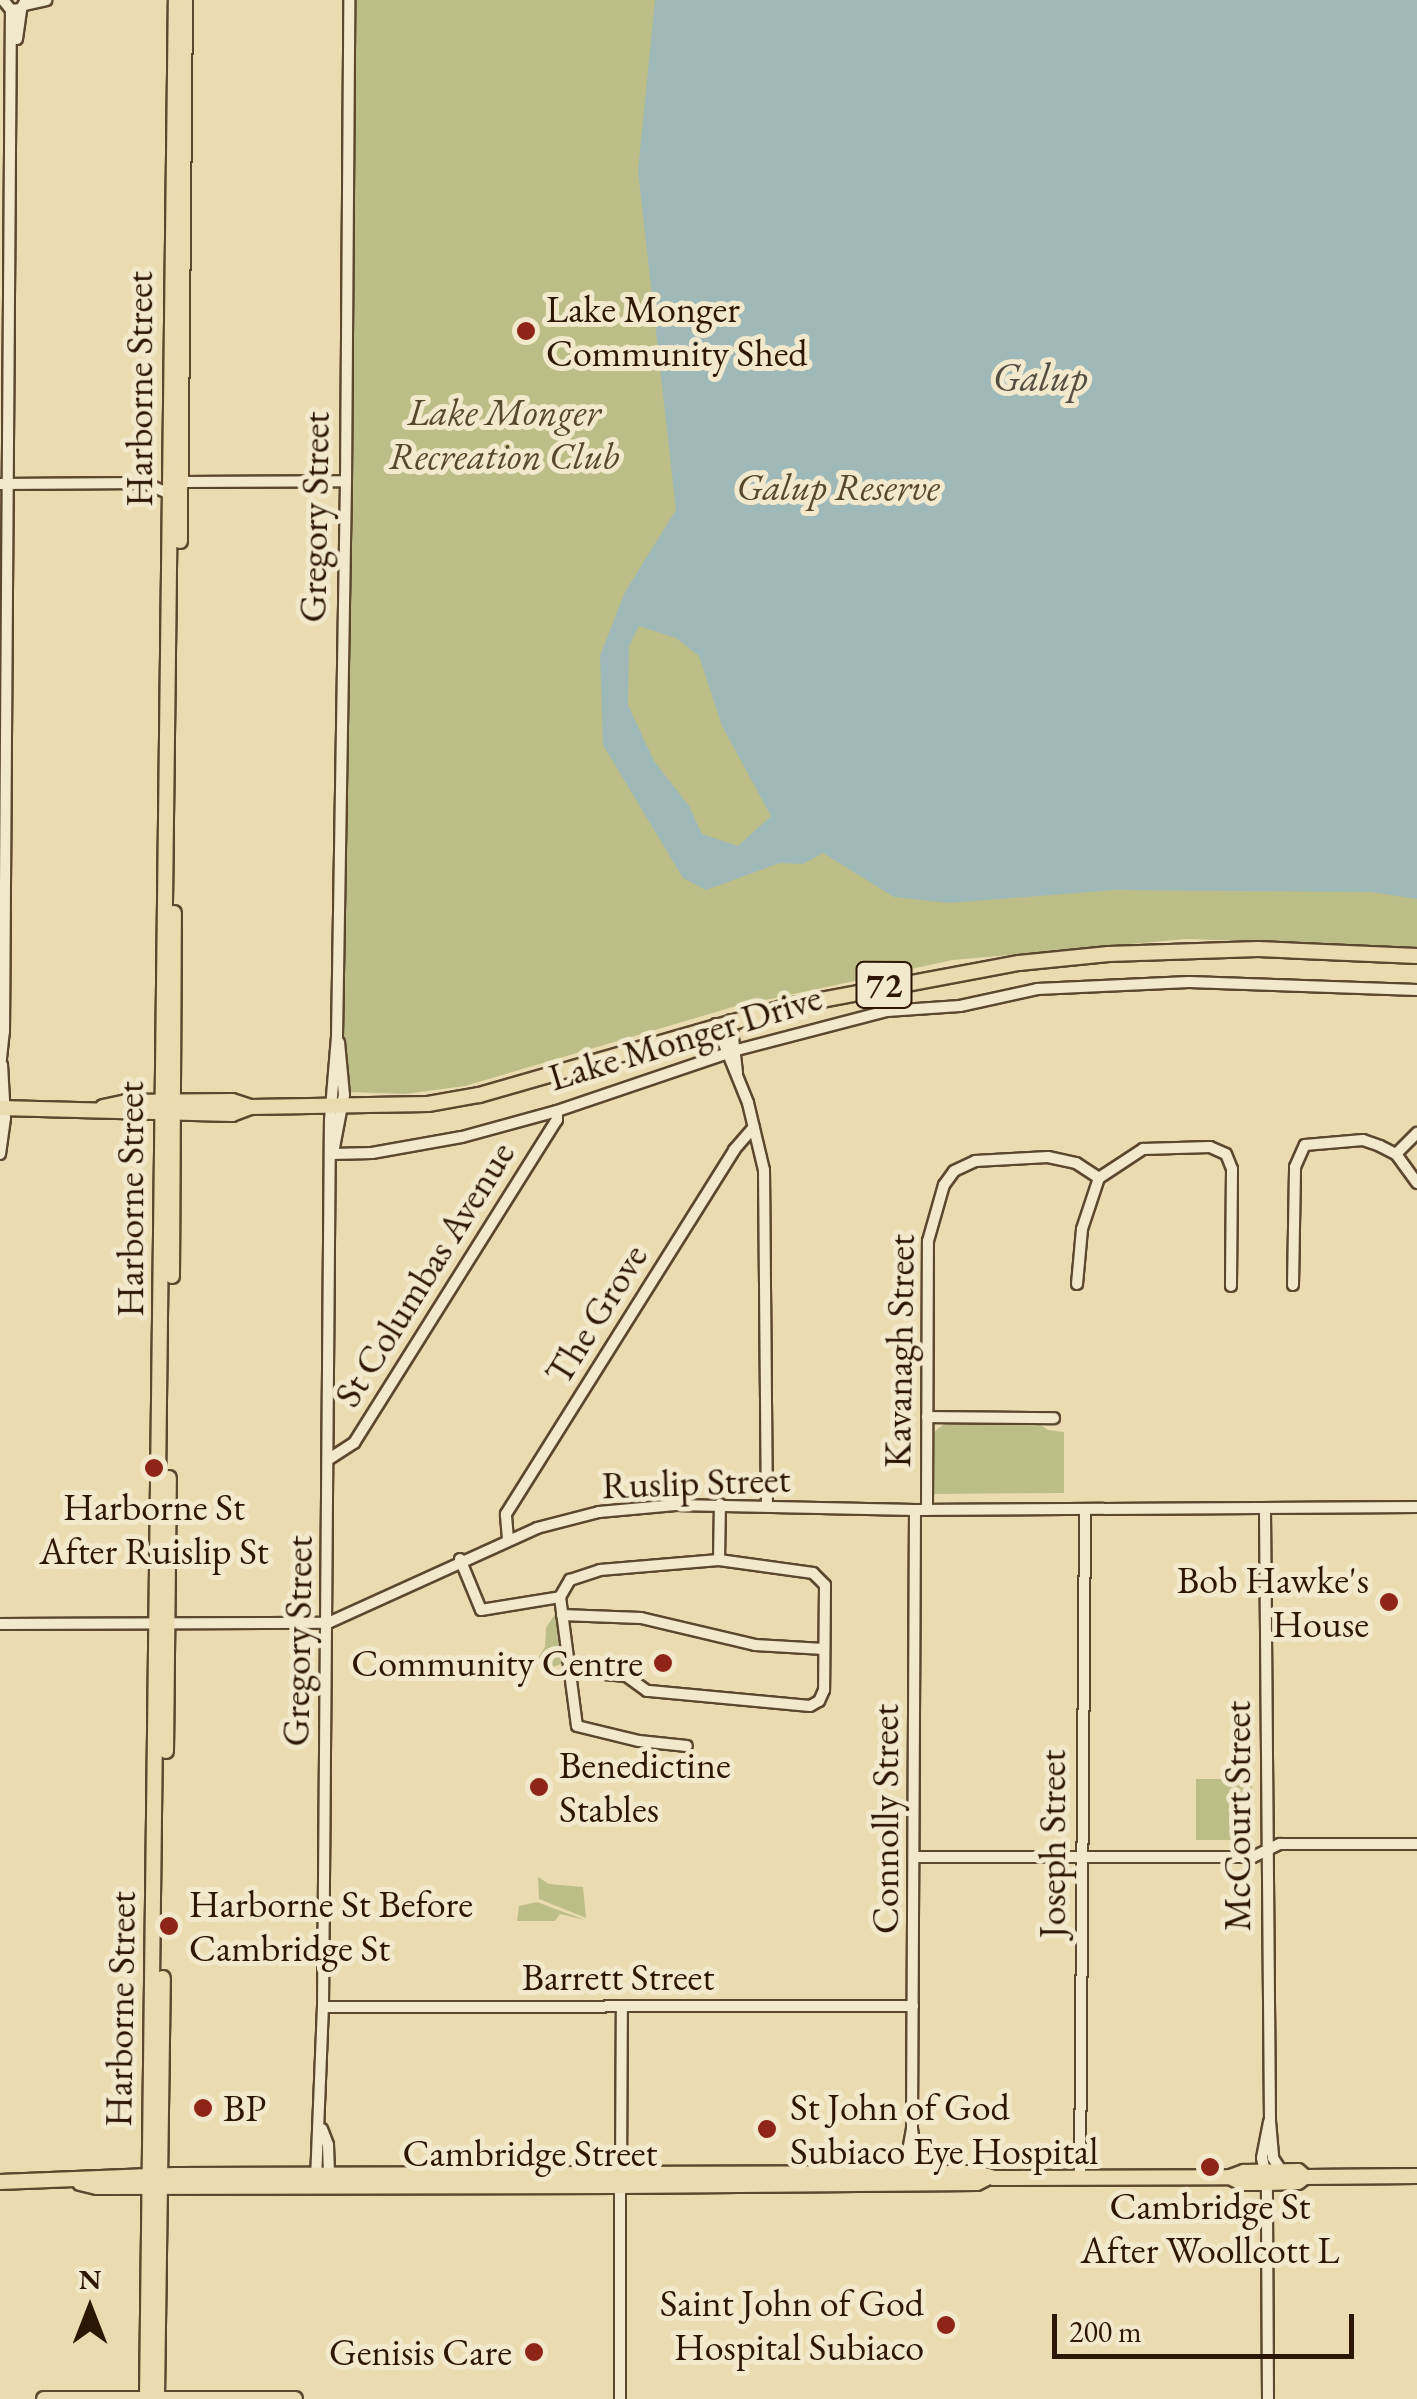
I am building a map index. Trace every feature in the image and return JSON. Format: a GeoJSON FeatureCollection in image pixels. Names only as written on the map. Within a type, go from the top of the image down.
{"type":"FeatureCollection","features":[{"type":"Feature","properties":{"kind":"main road","name":"Harborne Street"},"geometry":{"type":"LineString","coordinates":[[175,488],[176,0]]}},
{"type":"Feature","properties":{"kind":"main road","name":"Harborne Street"},"geometry":{"type":"LineString","coordinates":[[152,2398],[175,488],[185,0]]}},
{"type":"Feature","properties":{"kind":"main road","name":"Lake Monger Drive"},"geometry":{"type":"LineString","coordinates":[[337,1106],[479,1095],[724,1022],[919,978],[1109,954],[1258,949],[1415,958]]}},
{"type":"Feature","properties":{"kind":"main road","name":"72"},"geometry":{"type":"LineString","coordinates":[[2,1108],[104,1108],[126,1102],[167,1107],[232,1101],[251,1107],[337,1106]]}},
{"type":"Feature","properties":{"kind":"main road","name":"Cambridge Street"},"geometry":{"type":"LineString","coordinates":[[0,2182],[72,2181],[97,2187],[154,2181],[977,2183],[987,2178],[1230,2177],[1242,2182],[1282,2172],[1298,2172],[1306,2177]]}},
{"type":"Feature","properties":{"kind":"main road","name":"Cambridge Street"},"geometry":{"type":"LineString","coordinates":[[621,2180],[912,2173],[977,2173],[987,2178]]}},
{"type":"Feature","properties":{"kind":"main road","name":"Cambridge Street"},"geometry":{"type":"LineString","coordinates":[[1265,2177],[1298,2182],[1306,2177],[1417,2176]]}},
{"type":"Feature","properties":{"kind":"main road"},"geometry":{"type":"LineString","coordinates":[[44,2399],[295,2399]]}},
{"type":"Feature","properties":{"kind":"street"},"geometry":{"type":"LineString","coordinates":[[0,1154],[6,161],[14,50],[13,5],[46,0]]}},
{"type":"Feature","properties":{"kind":"street","name":"Gregory Street"},"geometry":{"type":"LineString","coordinates":[[322,2180],[349,0]]}},
{"type":"Feature","properties":{"kind":"street"},"geometry":{"type":"LineString","coordinates":[[4,484],[145,483],[175,488],[346,482]]}},
{"type":"Feature","properties":{"kind":"street","name":"Lake Monger Drive"},"geometry":{"type":"LineString","coordinates":[[332,1154],[372,1153],[462,1137],[557,1111],[732,1051],[887,1011],[960,1006],[1036,990],[1189,982],[1417,990]]}},
{"type":"Feature","properties":{"kind":"street"},"geometry":{"type":"LineString","coordinates":[[724,1022],[764,1170],[768,1217],[767,1505]]}},
{"type":"Feature","properties":{"kind":"street","name":"St Columbas Avenue"},"geometry":{"type":"LineString","coordinates":[[329,1459],[354,1443],[556,1120],[557,1111]]}},
{"type":"Feature","properties":{"kind":"street","name":"The Grove"},"geometry":{"type":"LineString","coordinates":[[508,1538],[506,1514],[734,1150],[754,1127]]}},
{"type":"Feature","properties":{"kind":"street"},"geometry":{"type":"LineString","coordinates":[[1396,1154],[1417,1133]]}},
{"type":"Feature","properties":{"kind":"street"},"geometry":{"type":"LineString","coordinates":[[1293,1285],[1295,1166],[1301,1150],[1322,1141],[1363,1140],[1396,1154],[1417,1183]]}},
{"type":"Feature","properties":{"kind":"street"},"geometry":{"type":"LineString","coordinates":[[1077,1284],[1082,1229],[1100,1178],[1143,1149],[1210,1147],[1223,1152],[1232,1169],[1232,1286]]}},
{"type":"Feature","properties":{"kind":"street","name":"Kavanagh Street"},"geometry":{"type":"LineString","coordinates":[[921,1510],[928,1240],[932,1214],[950,1176],[975,1161],[1048,1157],[1076,1163],[1100,1178]]}},
{"type":"Feature","properties":{"kind":"street"},"geometry":{"type":"LineString","coordinates":[[926,1418],[1054,1418]]}},
{"type":"Feature","properties":{"kind":"street"},"geometry":{"type":"LineString","coordinates":[[719,1560],[720,1504]]}},
{"type":"Feature","properties":{"kind":"street","name":"Ruslip Street"},"geometry":{"type":"LineString","coordinates":[[0,1624],[328,1623],[508,1538],[600,1512],[720,1504],[921,1510],[1265,1511],[1417,1507]]}},
{"type":"Feature","properties":{"kind":"street","name":"Connolly Street"},"geometry":{"type":"LineString","coordinates":[[912,2173],[921,1510]]}},
{"type":"Feature","properties":{"kind":"street","name":"Joseph Street"},"geometry":{"type":"LineString","coordinates":[[1080,2178],[1085,1510]]}},
{"type":"Feature","properties":{"kind":"street","name":"McCourt Street"},"geometry":{"type":"LineString","coordinates":[[1265,1511],[1270,2121],[1273,2158],[1282,2172]]}},
{"type":"Feature","properties":{"kind":"street"},"geometry":{"type":"LineString","coordinates":[[460,1559],[481,1610],[560,1597]]}},
{"type":"Feature","properties":{"kind":"street"},"geometry":{"type":"LineString","coordinates":[[572,1672],[626,1676],[647,1691],[810,1706],[824,1690],[825,1585],[813,1574],[719,1560],[590,1573],[570,1580],[560,1597],[575,1720],[581,1730],[687,1746]]}},
{"type":"Feature","properties":{"kind":"street"},"geometry":{"type":"LineString","coordinates":[[562,1615],[642,1618],[756,1645],[824,1650]]}},
{"type":"Feature","properties":{"kind":"street"},"geometry":{"type":"LineString","coordinates":[[914,1857],[1253,1858],[1280,1844],[1417,1844]]}},
{"type":"Feature","properties":{"kind":"street"},"geometry":{"type":"LineString","coordinates":[[620,2399],[622,2006]]}},
{"type":"Feature","properties":{"kind":"street","name":"Barrett Street"},"geometry":{"type":"LineString","coordinates":[[323,2008],[913,2006]]}},
{"type":"Feature","properties":{"kind":"street","name":"McCourt Street"},"geometry":{"type":"LineString","coordinates":[[1268,2399],[1265,2177],[1270,2121]]}},
{"type":"Feature","properties":{"kind":"green space","name":"Galup"},"geometry":{"type":"Polygon","coordinates":[[[354,0],[1417,0],[1417,947],[1186,939],[953,960],[733,1007],[465,1086],[405,1094],[351,1092],[346,1082],[343,1036],[343,952],[352,482],[354,0]]]}},
{"type":"Feature","properties":{"kind":"green space"},"geometry":{"type":"Polygon","coordinates":[[[947,1422],[1036,1422],[1048,1430],[1064,1432],[1064,1493],[931,1494],[930,1435],[947,1422]]]}},
{"type":"Feature","properties":{"kind":"green space"},"geometry":{"type":"Polygon","coordinates":[[[555,1614],[563,1663],[548,1669],[538,1658],[545,1647],[546,1628],[555,1614]]]}},
{"type":"Feature","properties":{"kind":"green space"},"geometry":{"type":"Polygon","coordinates":[[[1196,1779],[1252,1779],[1252,1840],[1196,1840],[1196,1779]]]}},
{"type":"Feature","properties":{"kind":"green space"},"geometry":{"type":"Polygon","coordinates":[[[538,1877],[549,1884],[583,1887],[586,1918],[539,1899],[538,1877]]]}},
{"type":"Feature","properties":{"kind":"green space"},"geometry":{"type":"Polygon","coordinates":[[[537,1902],[585,1920],[560,1914],[555,1921],[517,1921],[519,1906],[537,1902]]]}},
{"type":"Feature","properties":{"kind":"water","name":"Galup"},"geometry":{"type":"Polygon","coordinates":[[[655,0],[1417,0],[1417,899],[1371,892],[1114,890],[949,903],[894,897],[823,853],[803,864],[780,863],[706,890],[683,878],[603,745],[600,656],[625,592],[676,510],[638,171],[655,0]],[[639,626],[629,646],[628,705],[654,761],[689,806],[702,834],[738,846],[771,816],[722,726],[699,656],[676,638],[639,626]]]}},
{"type":"Feature","properties":{"kind":"place","name":"Lake Monger Community Shed"},"geometry":{"type":"Point","coordinates":[526,331]}},
{"type":"Feature","properties":{"kind":"place","name":"Harborne St After Ruislip St"},"geometry":{"type":"Point","coordinates":[154,1468]}},
{"type":"Feature","properties":{"kind":"place","name":"Bob Hawke's House"},"geometry":{"type":"Point","coordinates":[1389,1602]}},
{"type":"Feature","properties":{"kind":"place","name":"Community Centre"},"geometry":{"type":"Point","coordinates":[663,1663]}},
{"type":"Feature","properties":{"kind":"place","name":"Benedictine Stables"},"geometry":{"type":"Point","coordinates":[539,1787]}},
{"type":"Feature","properties":{"kind":"place","name":"Harborne St Before Cambridge St"},"geometry":{"type":"Point","coordinates":[169,1926]}},
{"type":"Feature","properties":{"kind":"place","name":"BP"},"geometry":{"type":"Point","coordinates":[203,2108]}},
{"type":"Feature","properties":{"kind":"place","name":"St John of God Subiaco Eye Hospital"},"geometry":{"type":"Point","coordinates":[767,2129]}},
{"type":"Feature","properties":{"kind":"place","name":"Cambridge St After Woollcott L"},"geometry":{"type":"Point","coordinates":[1210,2167]}},
{"type":"Feature","properties":{"kind":"place","name":"Saint John of God Hospital Subiaco"},"geometry":{"type":"Point","coordinates":[946,2325]}},
{"type":"Feature","properties":{"kind":"place","name":"Genisis Care"},"geometry":{"type":"Point","coordinates":[534,2352]}},
{"type":"Feature","properties":{"kind":"park label","name":"Lake Monger Recreation Club"},"geometry":{"type":"Point","coordinates":[504,434]}},
{"type":"Feature","properties":{"kind":"park label","name":"Galup Reserve"},"geometry":{"type":"Point","coordinates":[838,487]}}]}
